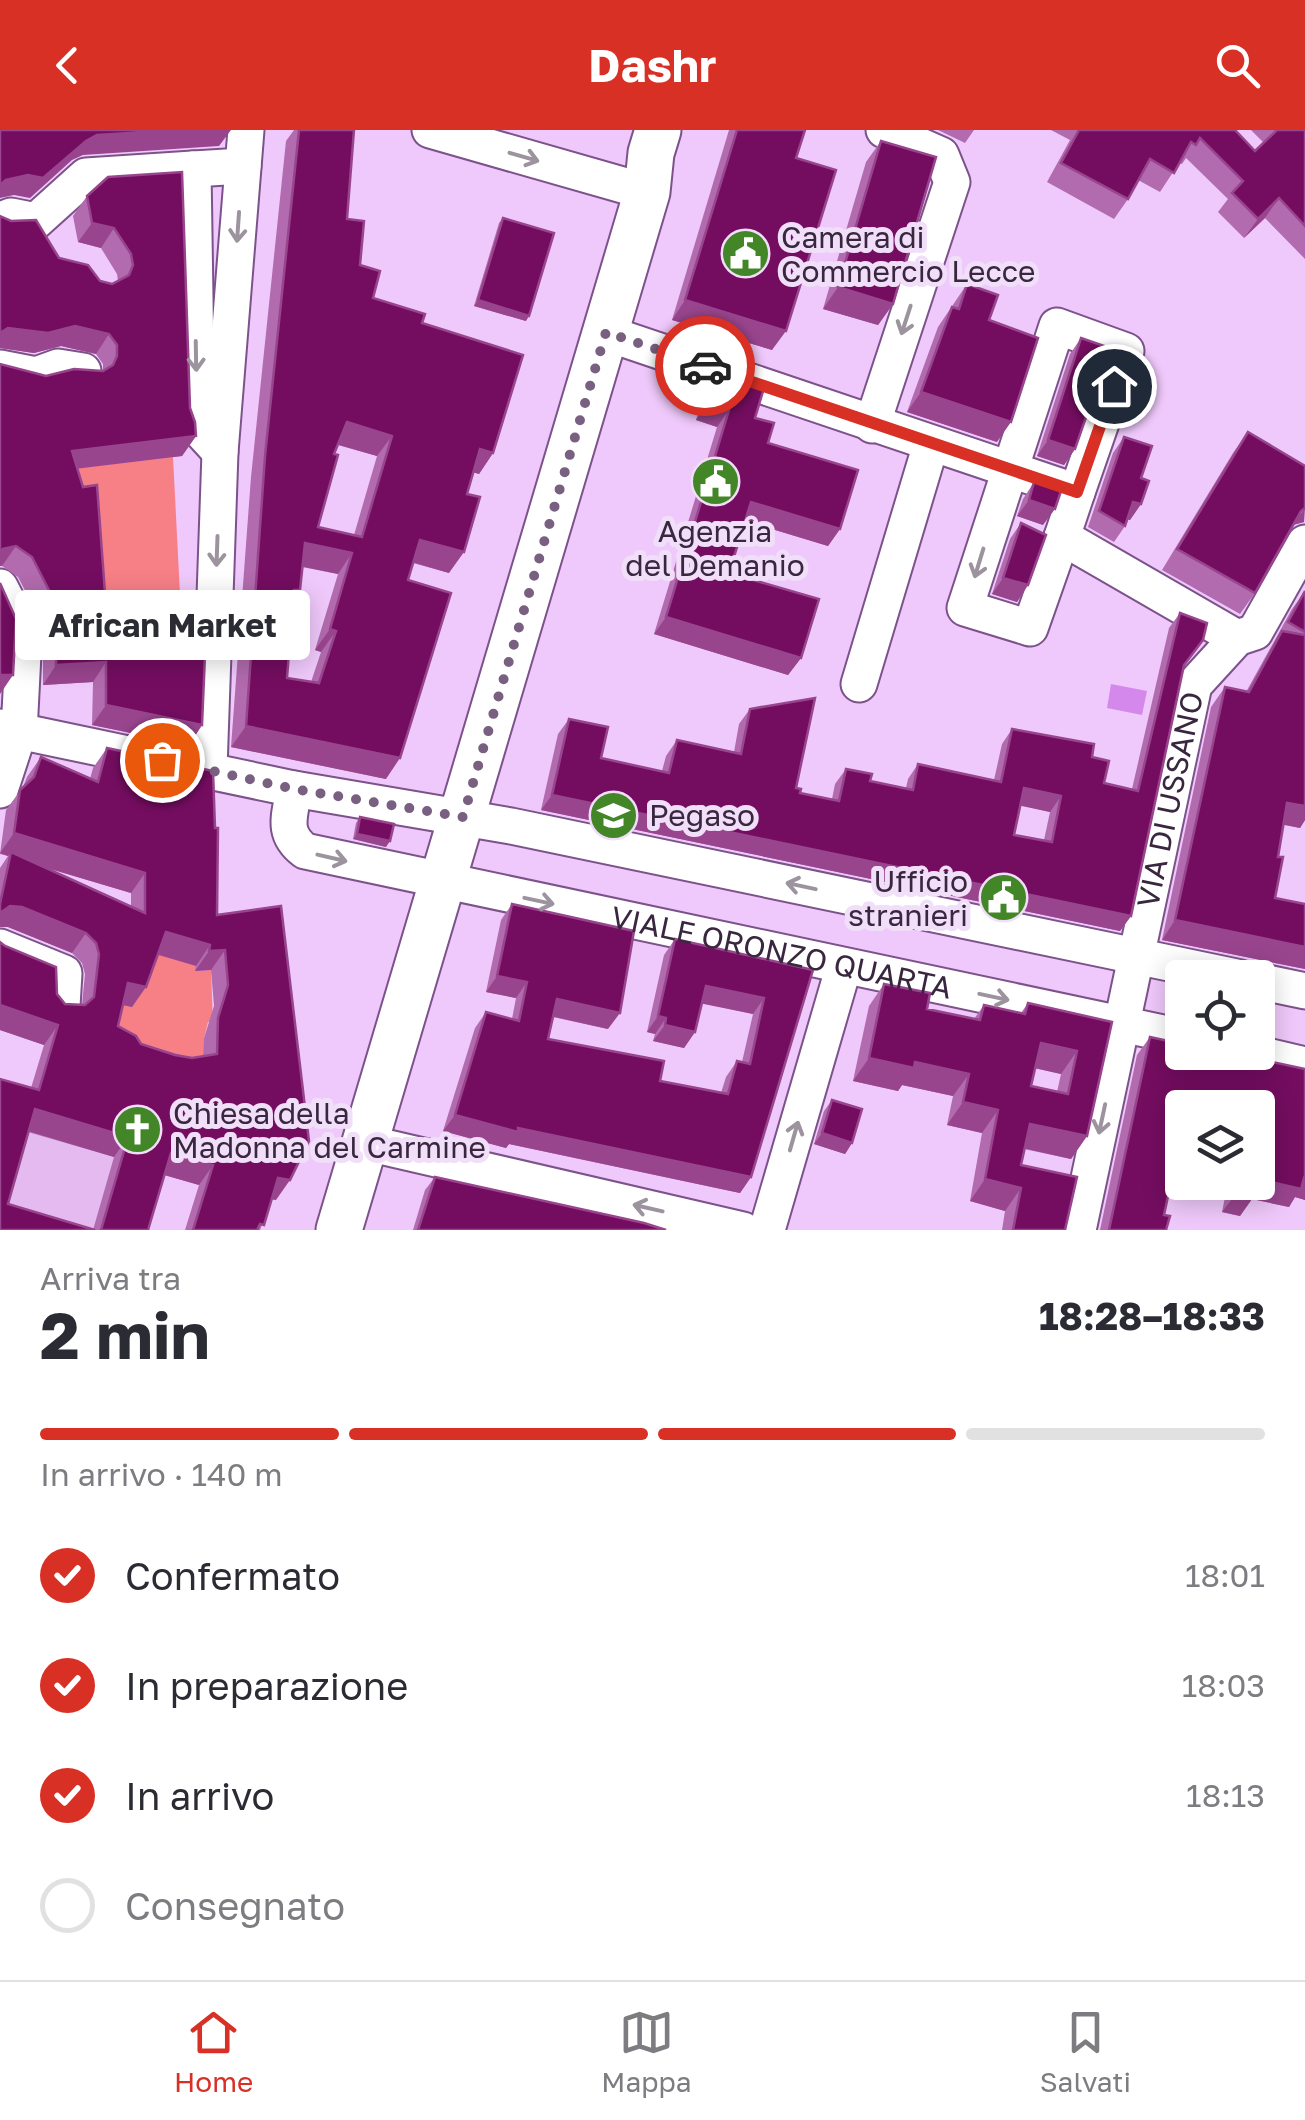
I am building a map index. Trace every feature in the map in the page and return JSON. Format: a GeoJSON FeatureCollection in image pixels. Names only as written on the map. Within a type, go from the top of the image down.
{"type":"FeatureCollection","features":[{"type":"Feature","properties":{"kind":"main road"},"geometry":{"type":"LineString","coordinates":[[338,1230],[647,192],[658,130]]}},
{"type":"Feature","properties":{"kind":"main road"},"geometry":{"type":"LineString","coordinates":[[647,192],[665,160],[674,130]]}},
{"type":"Feature","properties":{"kind":"street"},"geometry":{"type":"LineString","coordinates":[[209,769],[220,452],[246,130]]}},
{"type":"Feature","properties":{"kind":"street"},"geometry":{"type":"LineString","coordinates":[[430,130],[647,192]]}},
{"type":"Feature","properties":{"kind":"street"},"geometry":{"type":"LineString","coordinates":[[872,424],[952,182],[941,154],[884,130]]}},
{"type":"Feature","properties":{"kind":"street"},"geometry":{"type":"LineString","coordinates":[[19,223],[86,176],[243,166]]}},
{"type":"Feature","properties":{"kind":"street"},"geometry":{"type":"LineString","coordinates":[[192,169],[197,427],[220,452]]}},
{"type":"Feature","properties":{"kind":"street"},"geometry":{"type":"LineString","coordinates":[[1057,326],[1126,351],[1077,492],[1030,628],[966,608],[1057,326]]}},
{"type":"Feature","properties":{"kind":"street"},"geometry":{"type":"LineString","coordinates":[[606,332],[1077,492]]}},
{"type":"Feature","properties":{"kind":"street"},"geometry":{"type":"LineString","coordinates":[[0,368],[36,375],[58,367],[82,371]]}},
{"type":"Feature","properties":{"kind":"street"},"geometry":{"type":"LineString","coordinates":[[859,684],[930,444]]}},
{"type":"Feature","properties":{"kind":"street"},"geometry":{"type":"LineString","coordinates":[[1062,537],[1237,638]]}},
{"type":"Feature","properties":{"kind":"street","name":"VIA DI USSANO"},"geometry":{"type":"LineString","coordinates":[[1137,955],[1194,686],[1237,638],[1255,632],[1302,559]]}},
{"type":"Feature","properties":{"kind":"street"},"geometry":{"type":"LineString","coordinates":[[0,587],[24,634],[0,790]]}},
{"type":"Feature","properties":{"kind":"street"},"geometry":{"type":"LineString","coordinates":[[10,730],[294,789],[463,817],[1165,961]]}},
{"type":"Feature","properties":{"kind":"street","name":"VIALE ORONZO QUARTA"},"geometry":{"type":"LineString","coordinates":[[294,789],[288,828],[292,842],[305,851],[1165,1033]]}},
{"type":"Feature","properties":{"kind":"street"},"geometry":{"type":"LineString","coordinates":[[0,947],[64,973],[62,1006]]}},
{"type":"Feature","properties":{"kind":"street"},"geometry":{"type":"LineString","coordinates":[[1078,1230],[1137,955]]}},
{"type":"Feature","properties":{"kind":"street"},"geometry":{"type":"LineString","coordinates":[[767,1230],[844,966]]}},
{"type":"Feature","properties":{"kind":"street"},"geometry":{"type":"LineString","coordinates":[[1275,985],[1305,992]]}},
{"type":"Feature","properties":{"kind":"street"},"geometry":{"type":"LineString","coordinates":[[1275,1058],[1305,1065]]}},
{"type":"Feature","properties":{"kind":"street"},"geometry":{"type":"LineString","coordinates":[[366,1143],[743,1230]]}},
{"type":"Feature","properties":{"kind":"shaded area"},"geometry":{"type":"Polygon","coordinates":[[[173,457],[181,614],[91,613],[84,491],[78,468],[173,457]]]}},
{"type":"Feature","properties":{"kind":"shaded area"},"geometry":{"type":"Polygon","coordinates":[[[1111,684],[1147,691],[1142,715],[1107,708],[1111,684]]]}},
{"type":"Feature","properties":{"kind":"shaded area"},"geometry":{"type":"Polygon","coordinates":[[[151,952],[196,966],[196,971],[211,970],[213,1022],[208,1022],[204,1038],[203,1074],[83,1047],[151,952]]]}},
{"type":"Feature","properties":{"kind":"shaded area"},"geometry":{"type":"Polygon","coordinates":[[[0,1103],[135,1147],[140,1230],[0,1230],[0,1103]]]}},
{"type":"Feature","properties":{"kind":"building"},"geometry":{"type":"Polygon","coordinates":[[[0,130],[180,130],[97,135],[43,178],[28,175],[0,185],[0,130]]]}},
{"type":"Feature","properties":{"kind":"building"},"geometry":{"type":"Polygon","coordinates":[[[299,130],[354,130],[347,219],[364,221],[360,265],[380,271],[373,298],[425,314],[422,323],[523,355],[493,453],[480,449],[467,494],[480,497],[464,552],[420,540],[408,580],[451,593],[400,758],[246,726],[265,456],[299,130]],[[347,422],[334,454],[338,455],[318,527],[362,537],[392,436],[347,422]],[[305,543],[300,590],[294,590],[287,678],[319,683],[336,631],[330,629],[352,553],[305,543]]]}},
{"type":"Feature","properties":{"kind":"building"},"geometry":{"type":"Polygon","coordinates":[[[737,130],[805,130],[796,158],[836,170],[786,331],[685,300],[737,130]]]}},
{"type":"Feature","properties":{"kind":"building"},"geometry":{"type":"Polygon","coordinates":[[[1079,130],[1235,130],[1255,151],[1277,130],[1305,130],[1305,226],[1279,198],[1258,219],[1232,193],[1243,181],[1200,138],[1196,145],[1191,142],[1174,173],[1150,159],[1128,199],[1061,163],[1079,130]]]}},
{"type":"Feature","properties":{"kind":"building"},"geometry":{"type":"Polygon","coordinates":[[[881,141],[936,157],[893,304],[838,287],[881,141]]]}},
{"type":"Feature","properties":{"kind":"building"},"geometry":{"type":"Polygon","coordinates":[[[182,172],[190,408],[196,436],[72,451],[83,487],[97,485],[105,593],[207,595],[206,607],[151,613],[158,657],[205,655],[202,725],[106,705],[106,662],[56,665],[57,606],[32,557],[16,546],[0,552],[0,364],[46,376],[74,369],[103,371],[113,365],[117,345],[109,334],[75,326],[48,333],[8,328],[0,333],[0,216],[11,221],[36,220],[59,258],[88,265],[100,281],[112,284],[129,275],[133,265],[131,254],[114,228],[92,223],[87,196],[108,177],[182,172]]]}},
{"type":"Feature","properties":{"kind":"building"},"geometry":{"type":"Polygon","coordinates":[[[503,218],[554,233],[529,316],[478,300],[503,218]]]}},
{"type":"Feature","properties":{"kind":"building"},"geometry":{"type":"Polygon","coordinates":[[[967,284],[998,295],[989,320],[1038,338],[1011,422],[921,392],[952,307],[959,309],[967,284]]]}},
{"type":"Feature","properties":{"kind":"building"},"geometry":{"type":"Polygon","coordinates":[[[1081,338],[1110,348],[1075,449],[1048,440],[1081,338]]]}},
{"type":"Feature","properties":{"kind":"building"},"geometry":{"type":"Polygon","coordinates":[[[717,372],[764,388],[755,418],[774,423],[768,443],[858,470],[840,529],[751,502],[729,573],[819,599],[801,658],[666,617],[729,410],[708,403],[717,372]]]}},
{"type":"Feature","properties":{"kind":"building"},"geometry":{"type":"Polygon","coordinates":[[[1248,432],[1305,466],[1305,508],[1255,593],[1177,549],[1248,432]]]}},
{"type":"Feature","properties":{"kind":"building"},"geometry":{"type":"Polygon","coordinates":[[[1124,437],[1152,446],[1141,478],[1149,481],[1141,504],[1133,502],[1125,526],[1099,511],[1124,437]]]}},
{"type":"Feature","properties":{"kind":"building"},"geometry":{"type":"Polygon","coordinates":[[[1034,482],[1061,491],[1055,509],[1029,500],[1034,482]]]}},
{"type":"Feature","properties":{"kind":"building"},"geometry":{"type":"Polygon","coordinates":[[[1021,523],[1046,535],[1028,585],[1003,578],[1021,523]]]}},
{"type":"Feature","properties":{"kind":"building"},"geometry":{"type":"Polygon","coordinates":[[[0,583],[16,619],[13,675],[0,675],[0,583]]]}},
{"type":"Feature","properties":{"kind":"building"},"geometry":{"type":"Polygon","coordinates":[[[1305,591],[1305,632],[1288,622],[1305,591]]]}},
{"type":"Feature","properties":{"kind":"building"},"geometry":{"type":"Polygon","coordinates":[[[1180,613],[1207,623],[1203,640],[1184,665],[1131,916],[552,795],[569,719],[608,727],[601,758],[669,773],[677,740],[741,754],[750,709],[815,698],[796,788],[801,789],[800,793],[839,801],[846,769],[872,774],[870,781],[913,790],[918,764],[1001,782],[1012,729],[1094,744],[1092,757],[1109,761],[1104,783],[1138,791],[1180,613]],[[1024,788],[1014,835],[1052,842],[1061,796],[1024,788]]]}},
{"type":"Feature","properties":{"kind":"building"},"geometry":{"type":"Polygon","coordinates":[[[1282,631],[1305,635],[1305,806],[1287,803],[1275,898],[1305,904],[1305,947],[1175,920],[1225,687],[1249,692],[1282,631]]]}},
{"type":"Feature","properties":{"kind":"building"},"geometry":{"type":"Polygon","coordinates":[[[107,748],[213,771],[218,828],[217,915],[281,906],[309,1141],[290,1180],[278,1178],[264,1225],[260,1224],[257,1230],[193,1230],[213,1165],[171,1153],[148,1230],[101,1230],[128,1137],[35,1109],[8,1204],[95,1230],[0,1230],[0,1079],[39,1090],[58,1025],[0,1005],[0,942],[56,967],[57,994],[65,1004],[85,1005],[94,997],[99,954],[96,943],[86,933],[22,907],[10,906],[0,913],[11,852],[145,913],[145,873],[14,833],[20,790],[34,777],[41,757],[98,782],[107,748]],[[166,932],[146,987],[128,983],[118,1026],[136,1036],[141,1044],[175,1055],[192,1058],[217,1054],[218,1018],[228,985],[225,950],[209,951],[210,945],[166,932]]]}},
{"type":"Feature","properties":{"kind":"building"},"geometry":{"type":"Polygon","coordinates":[[[360,817],[394,824],[390,841],[357,834],[360,817]]]}},
{"type":"Feature","properties":{"kind":"building"},"geometry":{"type":"Polygon","coordinates":[[[512,904],[634,931],[620,1013],[557,999],[548,1039],[664,1061],[660,1081],[728,1094],[737,1061],[750,1064],[764,998],[706,986],[695,1032],[665,1025],[666,1018],[658,1016],[675,939],[813,970],[751,1177],[518,1128],[518,1132],[455,1115],[486,1012],[519,1021],[527,982],[497,976],[512,904]]]}},
{"type":"Feature","properties":{"kind":"building"},"geometry":{"type":"Polygon","coordinates":[[[884,984],[930,993],[927,1009],[980,1020],[984,1005],[1025,1014],[1028,1003],[1112,1022],[1087,1136],[1030,1124],[1021,1165],[1077,1177],[1065,1230],[1013,1230],[1021,1188],[985,1179],[998,1110],[963,1102],[969,1074],[915,1062],[914,1068],[869,1058],[884,984]],[[1041,1043],[1031,1086],[1068,1094],[1077,1051],[1041,1043]]]}},
{"type":"Feature","properties":{"kind":"building"},"geometry":{"type":"Polygon","coordinates":[[[1150,1037],[1165,1040],[1165,1070],[1275,1070],[1275,1063],[1305,1069],[1305,1179],[1301,1189],[1275,1183],[1275,1090],[1165,1090],[1167,1200],[1164,1215],[1170,1216],[1166,1230],[1109,1230],[1150,1037]]]}},
{"type":"Feature","properties":{"kind":"building"},"geometry":{"type":"Polygon","coordinates":[[[832,1100],[862,1109],[852,1143],[822,1133],[832,1100]]]}},
{"type":"Feature","properties":{"kind":"building"},"geometry":{"type":"Polygon","coordinates":[[[435,1177],[644,1223],[666,1230],[418,1230],[435,1177]]]}},
{"type":"Feature","properties":{"kind":"way so far"},"geometry":{"type":"LineString","coordinates":[[162,760],[294,789],[463,817],[606,332],[705,366]]}},
{"type":"Feature","properties":{"kind":"place","name":"Camera di Commercio Lecce"},"geometry":{"type":"Point","coordinates":[746,254]}},
{"type":"Feature","properties":{"kind":"place","name":"Agenzia del Demanio"},"geometry":{"type":"Point","coordinates":[715,482]}},
{"type":"Feature","properties":{"kind":"place","name":"African Market"},"geometry":{"type":"Point","coordinates":[162,760]}},
{"type":"Feature","properties":{"kind":"place","name":"Pegaso"},"geometry":{"type":"Point","coordinates":[614,815]}},
{"type":"Feature","properties":{"kind":"place","name":"Ufficio stranieri"},"geometry":{"type":"Point","coordinates":[1003,898]}},
{"type":"Feature","properties":{"kind":"place","name":"Chiesa della Madonna del Carmine"},"geometry":{"type":"Point","coordinates":[138,1130]}},
{"type":"Feature","properties":{"kind":"route"},"geometry":{"type":"LineString","coordinates":[[705,366],[1077,492],[1114,386]]}}]}
